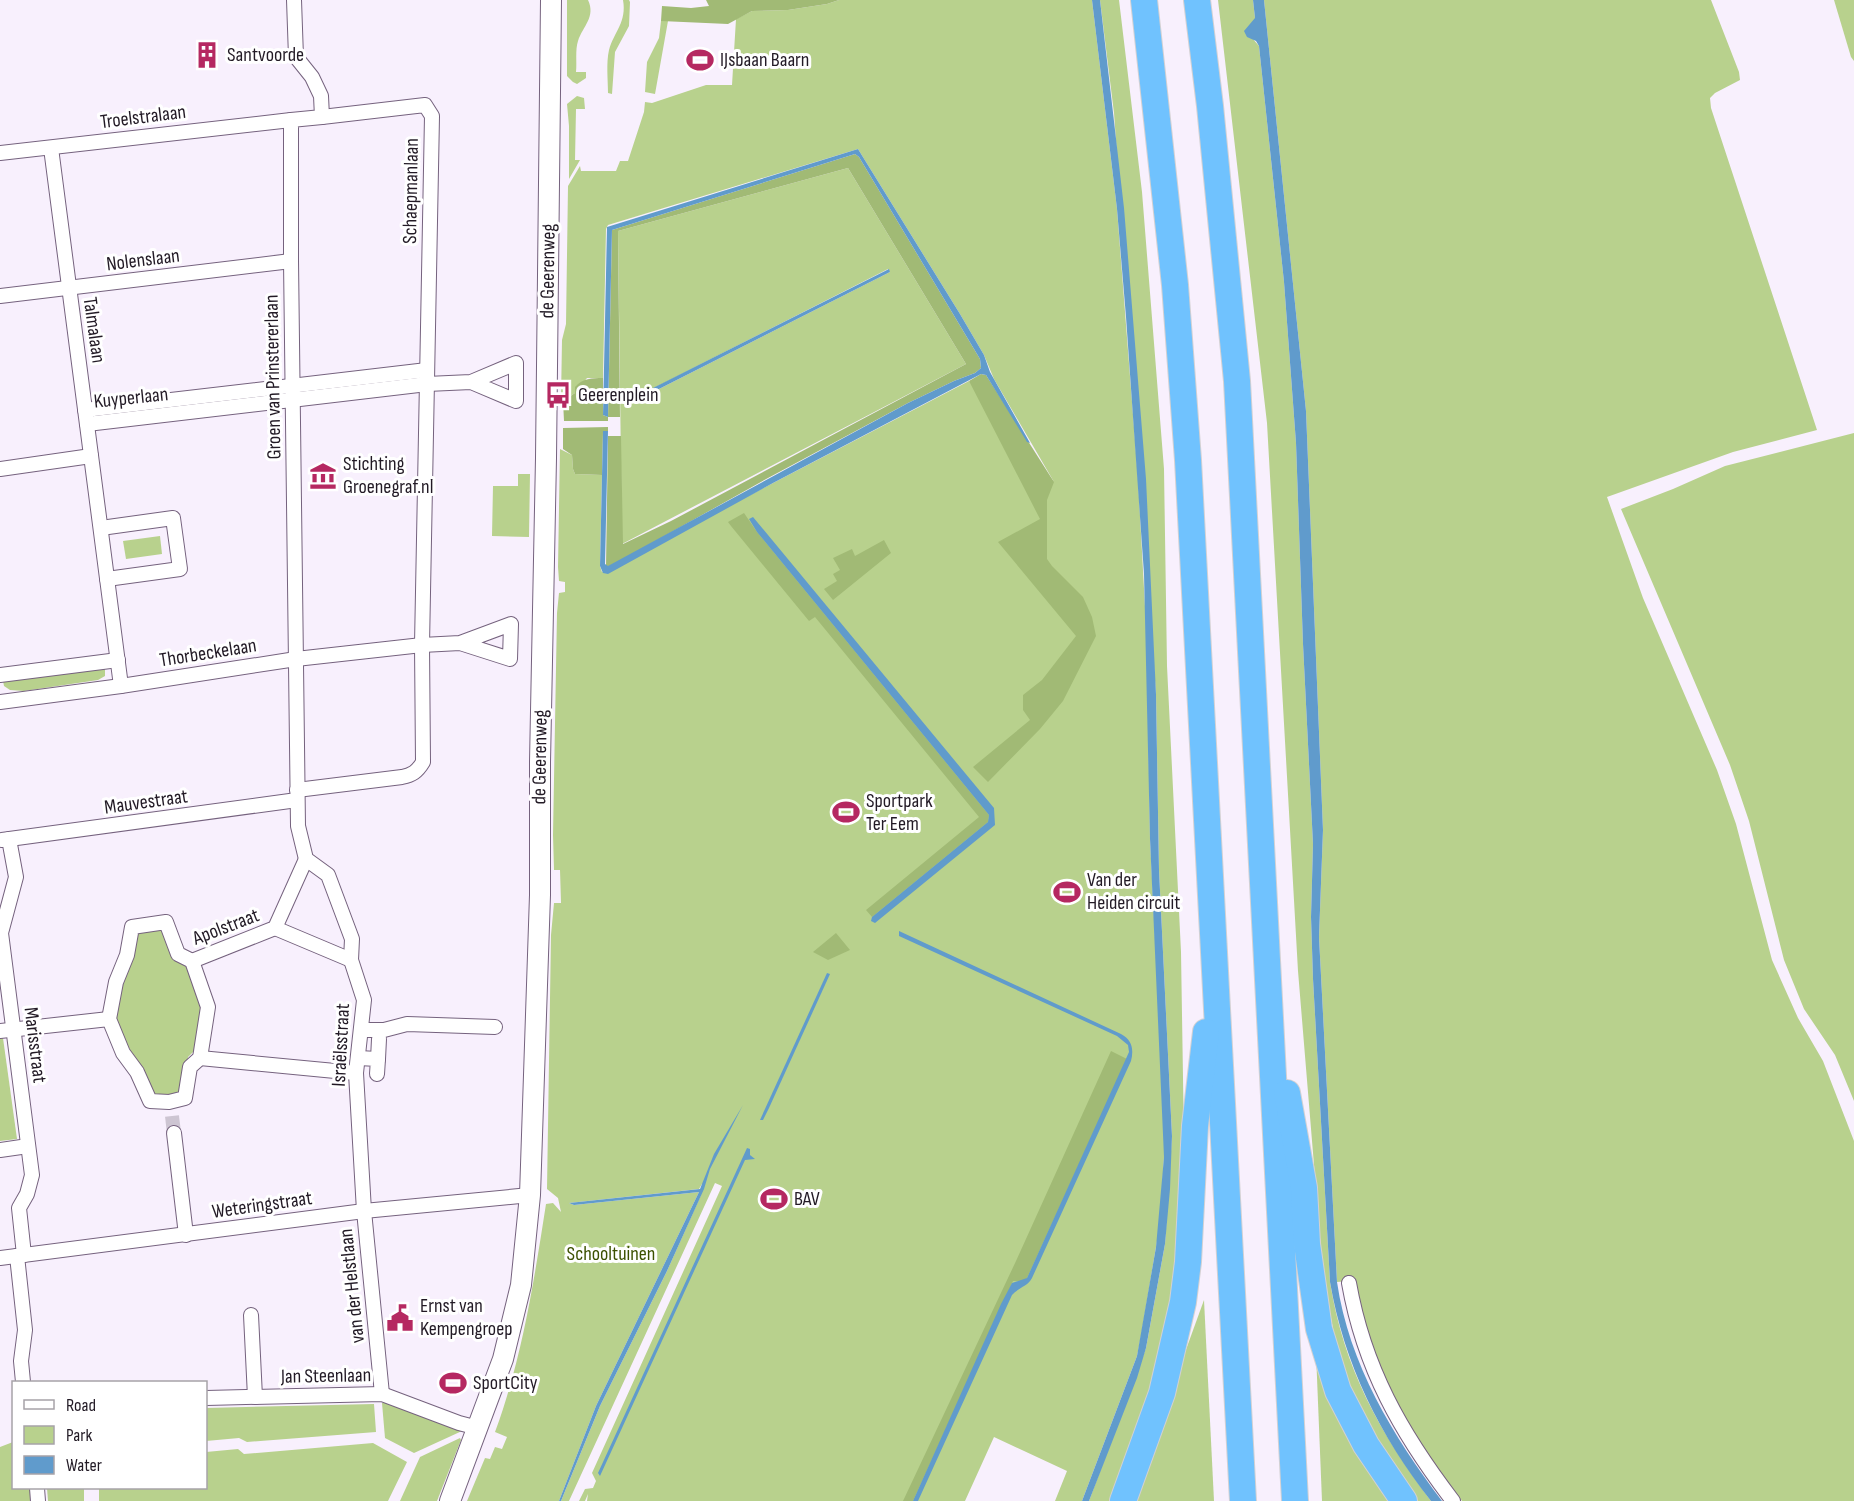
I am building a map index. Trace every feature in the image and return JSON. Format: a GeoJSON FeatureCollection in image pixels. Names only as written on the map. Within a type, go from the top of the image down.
{"type":"FeatureCollection","features":[{"type":"Feature","properties":{"kind":"highway"},"geometry":{"type":"LineString","coordinates":[[1144,0],[1176,297],[1198,637],[1243,1501]]}},
{"type":"Feature","properties":{"kind":"highway"},"geometry":{"type":"LineString","coordinates":[[1197,0],[1210,106],[1237,381],[1295,1501]]}},
{"type":"Feature","properties":{"kind":"highway"},"geometry":{"type":"LineString","coordinates":[[1123,1501],[1162,1393],[1183,1302],[1189,1252],[1195,1126],[1215,960]]}},
{"type":"Feature","properties":{"kind":"highway"},"geometry":{"type":"LineString","coordinates":[[1268,979],[1304,1188],[1307,1244],[1319,1329],[1338,1391],[1366,1445],[1404,1501]]}},
{"type":"Feature","properties":{"kind":"main road","name":"de Geerenweg"},"geometry":{"type":"LineString","coordinates":[[450,1501],[503,1359],[521,1285],[530,1195],[540,895],[551,0]]}},
{"type":"Feature","properties":{"kind":"street"},"geometry":{"type":"LineString","coordinates":[[291,120],[322,117],[321,96],[312,77],[296,57],[294,0]]}},
{"type":"Feature","properties":{"kind":"street","name":"Schaepmanlaan"},"geometry":{"type":"LineString","coordinates":[[322,117],[425,105],[432,116],[422,645],[423,762]]}},
{"type":"Feature","properties":{"kind":"street","name":"Troelstralaan"},"geometry":{"type":"LineString","coordinates":[[0,153],[291,120]]}},
{"type":"Feature","properties":{"kind":"street","name":"Groen van Prinstererlaan"},"geometry":{"type":"LineString","coordinates":[[291,120],[297,795]]}},
{"type":"Feature","properties":{"kind":"street","name":"Talmalaan"},"geometry":{"type":"LineString","coordinates":[[51,148],[121,686]]}},
{"type":"Feature","properties":{"kind":"street","name":"Nolenslaan"},"geometry":{"type":"LineString","coordinates":[[0,296],[291,261]]}},
{"type":"Feature","properties":{"kind":"street"},"geometry":{"type":"LineString","coordinates":[[427,377],[471,382]]}},
{"type":"Feature","properties":{"kind":"street","name":"Kuyperlaan"},"geometry":{"type":"LineString","coordinates":[[86,417],[427,377]]}},
{"type":"Feature","properties":{"kind":"street"},"geometry":{"type":"LineString","coordinates":[[0,469],[91,456]]}},
{"type":"Feature","properties":{"kind":"street"},"geometry":{"type":"LineString","coordinates":[[101,528],[173,518],[180,569],[108,579]]}},
{"type":"Feature","properties":{"kind":"street"},"geometry":{"type":"LineString","coordinates":[[422,645],[460,643]]}},
{"type":"Feature","properties":{"kind":"street","name":"Thorbeckelaan"},"geometry":{"type":"LineString","coordinates":[[0,702],[296,659],[422,645]]}},
{"type":"Feature","properties":{"kind":"street"},"geometry":{"type":"LineString","coordinates":[[0,675],[118,660]]}},
{"type":"Feature","properties":{"kind":"street","name":"Mauvestraat"},"geometry":{"type":"LineString","coordinates":[[5,840],[411,775],[423,762]]}},
{"type":"Feature","properties":{"kind":"street"},"geometry":{"type":"LineString","coordinates":[[297,795],[298,826],[306,859]]}},
{"type":"Feature","properties":{"kind":"street","name":"Marisstraat"},"geometry":{"type":"LineString","coordinates":[[5,840],[16,877],[0,933],[7,1031],[32,1175],[27,1194],[19,1208],[25,1330],[21,1360],[23,1381]]}},
{"type":"Feature","properties":{"kind":"street","name":"Apolstraat"},"geometry":{"type":"LineString","coordinates":[[192,961],[275,928],[306,859]]}},
{"type":"Feature","properties":{"kind":"street","name":"Israëlsstraat"},"geometry":{"type":"LineString","coordinates":[[306,859],[328,875],[352,939],[351,960],[364,1000],[356,1073],[364,1211]]}},
{"type":"Feature","properties":{"kind":"street"},"geometry":{"type":"LineString","coordinates":[[166,922],[178,954],[192,961],[208,1008],[200,1058],[190,1067],[185,1098],[171,1109],[150,1101],[137,1072],[123,1053],[109,1019],[116,982],[127,955],[132,927],[166,922]]}},
{"type":"Feature","properties":{"kind":"street","name":"Apolstraat"},"geometry":{"type":"LineString","coordinates":[[275,928],[351,960]]}},
{"type":"Feature","properties":{"kind":"street"},"geometry":{"type":"LineString","coordinates":[[7,1031],[109,1019]]}},
{"type":"Feature","properties":{"kind":"street"},"geometry":{"type":"LineString","coordinates":[[362,1030],[384,1030],[406,1024],[495,1027]]}},
{"type":"Feature","properties":{"kind":"street"},"geometry":{"type":"LineString","coordinates":[[377,1074],[379,1039]]}},
{"type":"Feature","properties":{"kind":"street"},"geometry":{"type":"LineString","coordinates":[[200,1058],[356,1073]]}},
{"type":"Feature","properties":{"kind":"street"},"geometry":{"type":"LineString","coordinates":[[358,1058],[378,1059]]}},
{"type":"Feature","properties":{"kind":"street"},"geometry":{"type":"LineString","coordinates":[[174,1133],[186,1235]]}},
{"type":"Feature","properties":{"kind":"street"},"geometry":{"type":"LineString","coordinates":[[0,1150],[28,1146]]}},
{"type":"Feature","properties":{"kind":"street","name":"Weteringstraat"},"geometry":{"type":"LineString","coordinates":[[0,1258],[364,1211],[530,1195]]}},
{"type":"Feature","properties":{"kind":"street","name":"van der Helstlaan"},"geometry":{"type":"LineString","coordinates":[[364,1211],[382,1394]]}},
{"type":"Feature","properties":{"kind":"street"},"geometry":{"type":"LineString","coordinates":[[1348,1283],[1355,1317],[1376,1378],[1412,1444],[1453,1501]]}},
{"type":"Feature","properties":{"kind":"street"},"geometry":{"type":"LineString","coordinates":[[251,1315],[255,1397]]}},
{"type":"Feature","properties":{"kind":"street","name":"Jan Steenlaan"},"geometry":{"type":"LineString","coordinates":[[207,1398],[382,1394],[478,1428]]}},
{"type":"Feature","properties":{"kind":"green space"},"geometry":{"type":"Polygon","coordinates":[[[567,0],[588,0],[591,11],[578,41],[576,52],[576,72],[586,72],[586,78],[577,84],[567,76],[567,0]]]}},
{"type":"Feature","properties":{"kind":"green space"},"geometry":{"type":"Polygon","coordinates":[[[623,0],[630,2],[629,26],[615,52],[612,94],[608,93],[608,55],[622,21],[623,0]]]}},
{"type":"Feature","properties":{"kind":"green space"},"geometry":{"type":"Polygon","coordinates":[[[706,0],[839,0],[788,10],[752,11],[728,24],[661,21],[662,6],[691,8],[709,6],[706,0]]]}},
{"type":"Feature","properties":{"kind":"green space","name":"Sportpark Ter Eem"},"geometry":{"type":"Polygon","coordinates":[[[839,0],[1092,0],[1117,209],[1138,479],[1147,643],[1150,839],[1164,1116],[1160,1223],[1137,1356],[1082,1501],[1055,1501],[1067,1471],[994,1437],[965,1501],[587,1501],[588,1494],[585,1501],[579,1501],[585,1489],[593,1488],[596,1481],[592,1473],[722,1186],[715,1183],[569,1501],[561,1501],[600,1406],[667,1271],[701,1195],[702,1184],[699,1189],[569,1203],[574,1205],[699,1192],[596,1406],[559,1501],[467,1501],[485,1458],[490,1459],[495,1447],[502,1449],[507,1437],[495,1432],[520,1348],[546,1204],[553,1203],[561,1212],[558,1198],[547,1189],[551,935],[554,903],[561,903],[560,870],[554,870],[553,835],[557,613],[559,593],[565,592],[565,582],[559,581],[558,567],[560,449],[572,455],[575,474],[602,475],[600,566],[602,572],[969,381],[1054,482],[994,379],[984,355],[960,314],[858,149],[608,225],[606,229],[603,378],[587,378],[575,393],[563,401],[561,399],[562,340],[566,324],[568,186],[580,166],[581,171],[616,171],[620,161],[628,161],[644,112],[645,102],[652,103],[706,85],[732,85],[736,19],[752,11],[788,10],[839,0]]]}},
{"type":"Feature","properties":{"kind":"green space"},"geometry":{"type":"Polygon","coordinates":[[[1100,0],[1119,0],[1142,192],[1164,469],[1167,666],[1181,952],[1184,1140],[1178,1264],[1159,1365],[1113,1501],[1089,1501],[1146,1348],[1165,1244],[1172,1136],[1159,870],[1156,694],[1114,113],[1100,0]]]}},
{"type":"Feature","properties":{"kind":"green space"},"geometry":{"type":"Polygon","coordinates":[[[1218,0],[1253,0],[1255,18],[1253,39],[1259,46],[1284,282],[1296,443],[1313,844],[1311,917],[1313,979],[1330,1282],[1344,1343],[1366,1398],[1395,1449],[1431,1501],[1415,1501],[1380,1449],[1354,1398],[1335,1340],[1323,1274],[1298,971],[1267,423],[1218,0]]]}},
{"type":"Feature","properties":{"kind":"green space"},"geometry":{"type":"Polygon","coordinates":[[[1264,0],[1711,0],[1740,80],[1715,93],[1710,98],[1711,108],[1817,430],[1733,452],[1607,497],[1643,598],[1717,770],[1736,824],[1772,960],[1798,1018],[1823,1061],[1854,1141],[1854,1501],[1462,1501],[1417,1441],[1386,1389],[1351,1281],[1337,1282],[1319,937],[1323,830],[1306,411],[1264,0]]]}},
{"type":"Feature","properties":{"kind":"green space"},"geometry":{"type":"Polygon","coordinates":[[[1834,0],[1854,0],[1854,61],[1851,57],[1834,0]]]}},
{"type":"Feature","properties":{"kind":"green space","name":"IJsbaan Baarn"},"geometry":{"type":"Polygon","coordinates":[[[661,21],[668,21],[655,94],[645,92],[647,62],[659,38],[661,21]]]}},
{"type":"Feature","properties":{"kind":"green space"},"geometry":{"type":"Polygon","coordinates":[[[577,96],[584,98],[585,109],[576,109],[575,160],[580,160],[569,179],[567,104],[577,96]]]}},
{"type":"Feature","properties":{"kind":"green space"},"geometry":{"type":"Polygon","coordinates":[[[855,154],[859,157],[980,359],[981,368],[975,373],[908,403],[611,566],[606,566],[608,436],[621,436],[623,544],[671,521],[966,364],[848,168],[618,231],[620,417],[608,417],[612,230],[855,154]]]}},
{"type":"Feature","properties":{"kind":"green space"},"geometry":{"type":"Polygon","coordinates":[[[848,168],[966,364],[622,544],[618,231],[848,168]],[[888,269],[654,388],[655,391],[890,272],[888,269]]]}},
{"type":"Feature","properties":{"kind":"green space"},"geometry":{"type":"Polygon","coordinates":[[[981,374],[986,375],[1054,482],[1047,500],[1047,559],[1083,597],[1092,617],[1096,636],[1063,701],[1040,729],[988,782],[973,767],[1030,720],[1023,710],[1023,695],[1042,680],[1076,636],[998,542],[1040,519],[969,381],[981,374]]]}},
{"type":"Feature","properties":{"kind":"green space"},"geometry":{"type":"Polygon","coordinates":[[[603,378],[603,415],[608,417],[608,421],[564,421],[563,401],[575,393],[575,387],[584,380],[603,378]]]}},
{"type":"Feature","properties":{"kind":"green space"},"geometry":{"type":"Polygon","coordinates":[[[608,427],[608,431],[603,432],[602,475],[575,474],[572,455],[563,449],[563,428],[608,427]]]}},
{"type":"Feature","properties":{"kind":"green space"},"geometry":{"type":"Polygon","coordinates":[[[1854,433],[1854,1101],[1835,1055],[1804,1009],[1784,960],[1749,821],[1730,765],[1621,509],[1725,466],[1854,433]]]}},
{"type":"Feature","properties":{"kind":"green space"},"geometry":{"type":"Polygon","coordinates":[[[518,474],[530,474],[529,537],[492,536],[493,486],[518,486],[518,474]]]}},
{"type":"Feature","properties":{"kind":"green space"},"geometry":{"type":"Polygon","coordinates":[[[744,513],[757,532],[989,815],[988,822],[872,917],[866,910],[979,817],[815,617],[809,621],[728,522],[744,513]]]}},
{"type":"Feature","properties":{"kind":"green space"},"geometry":{"type":"Polygon","coordinates":[[[160,536],[162,554],[126,559],[123,541],[160,536]]]}},
{"type":"Feature","properties":{"kind":"green space"},"geometry":{"type":"Polygon","coordinates":[[[884,540],[891,553],[833,600],[824,589],[837,581],[833,574],[840,570],[833,558],[852,549],[855,556],[884,540]]]}},
{"type":"Feature","properties":{"kind":"green space"},"geometry":{"type":"Polygon","coordinates":[[[105,668],[105,676],[98,680],[24,691],[10,690],[4,686],[3,681],[105,668]]]}},
{"type":"Feature","properties":{"kind":"green space"},"geometry":{"type":"Polygon","coordinates":[[[159,927],[171,940],[191,975],[200,997],[201,1016],[197,1048],[188,1057],[183,1091],[177,1095],[154,1097],[115,1020],[120,985],[135,933],[159,927]]]}},
{"type":"Feature","properties":{"kind":"green space"},"geometry":{"type":"Polygon","coordinates":[[[836,933],[850,950],[828,960],[813,952],[836,933]]]}},
{"type":"Feature","properties":{"kind":"green space"},"geometry":{"type":"Polygon","coordinates":[[[3,1038],[17,1139],[0,1141],[0,1039],[3,1038]]]}},
{"type":"Feature","properties":{"kind":"green space"},"geometry":{"type":"Polygon","coordinates":[[[1111,1051],[1127,1059],[1027,1278],[1024,1281],[1013,1281],[913,1501],[903,1501],[1016,1261],[1111,1051]]]}},
{"type":"Feature","properties":{"kind":"green space"},"geometry":{"type":"Polygon","coordinates":[[[1204,1300],[1214,1501],[1131,1501],[1204,1300]]]}},
{"type":"Feature","properties":{"kind":"green space"},"geometry":{"type":"Polygon","coordinates":[[[1316,1353],[1395,1501],[1322,1501],[1316,1353]]]}},
{"type":"Feature","properties":{"kind":"green space"},"geometry":{"type":"Polygon","coordinates":[[[382,1403],[390,1403],[462,1431],[414,1453],[385,1438],[382,1403]]]}},
{"type":"Feature","properties":{"kind":"green space"},"geometry":{"type":"Polygon","coordinates":[[[374,1404],[376,1432],[247,1442],[239,1438],[207,1441],[207,1408],[374,1404]]]}},
{"type":"Feature","properties":{"kind":"green space"},"geometry":{"type":"Polygon","coordinates":[[[460,1438],[437,1501],[400,1501],[420,1457],[460,1438]]]}},
{"type":"Feature","properties":{"kind":"green space"},"geometry":{"type":"Polygon","coordinates":[[[12,1442],[12,1489],[32,1489],[33,1501],[0,1501],[0,1447],[12,1442]]]}},
{"type":"Feature","properties":{"kind":"green space"},"geometry":{"type":"Polygon","coordinates":[[[373,1443],[407,1462],[388,1501],[99,1501],[99,1489],[207,1489],[207,1452],[238,1449],[244,1454],[373,1443]]]}},
{"type":"Feature","properties":{"kind":"green space"},"geometry":{"type":"Polygon","coordinates":[[[47,1489],[84,1489],[84,1501],[48,1501],[47,1489]]]}},
{"type":"Feature","properties":{"kind":"water"},"geometry":{"type":"Polygon","coordinates":[[[1092,0],[1100,0],[1124,208],[1146,479],[1156,694],[1159,870],[1172,1136],[1165,1244],[1146,1348],[1137,1378],[1089,1501],[1082,1501],[1137,1356],[1156,1247],[1164,1157],[1150,839],[1144,574],[1117,209],[1092,0]]]}},
{"type":"Feature","properties":{"kind":"water"},"geometry":{"type":"Polygon","coordinates":[[[1253,0],[1264,0],[1306,411],[1323,830],[1319,937],[1337,1282],[1352,1342],[1376,1398],[1390,1425],[1442,1501],[1431,1501],[1380,1425],[1345,1342],[1330,1282],[1313,979],[1311,917],[1313,844],[1296,443],[1284,282],[1259,46],[1256,41],[1247,37],[1244,31],[1255,18],[1253,0]]]}},
{"type":"Feature","properties":{"kind":"water"},"geometry":{"type":"Polygon","coordinates":[[[858,149],[984,355],[990,372],[1030,443],[1027,442],[986,375],[981,374],[773,483],[608,574],[603,573],[600,566],[603,431],[608,431],[605,564],[608,566],[908,403],[975,373],[981,368],[980,359],[859,157],[855,154],[612,230],[608,417],[603,415],[607,227],[858,149]]]}},
{"type":"Feature","properties":{"kind":"water"},"geometry":{"type":"Polygon","coordinates":[[[889,269],[890,272],[655,391],[653,388],[889,269]]]}},
{"type":"Feature","properties":{"kind":"water"},"geometry":{"type":"Polygon","coordinates":[[[753,517],[994,808],[995,825],[875,923],[871,921],[872,917],[988,822],[989,815],[757,532],[749,519],[753,517]]]}},
{"type":"Feature","properties":{"kind":"water"},"geometry":{"type":"Polygon","coordinates":[[[899,931],[1125,1036],[1130,1042],[1132,1053],[1131,1061],[1032,1278],[1012,1295],[918,1501],[913,1501],[1001,1304],[1012,1283],[1027,1278],[1129,1052],[1128,1045],[1117,1036],[899,936],[899,931]]]}},
{"type":"Feature","properties":{"kind":"water"},"geometry":{"type":"Polygon","coordinates":[[[827,973],[830,974],[769,1108],[763,1120],[760,1120],[827,973]]]}},
{"type":"Feature","properties":{"kind":"water"},"geometry":{"type":"Polygon","coordinates":[[[743,1105],[710,1169],[704,1189],[667,1271],[600,1406],[561,1501],[559,1501],[596,1406],[699,1192],[574,1205],[569,1203],[700,1189],[714,1154],[743,1105]]]}},
{"type":"Feature","properties":{"kind":"water"},"geometry":{"type":"Polygon","coordinates":[[[747,1148],[750,1149],[750,1155],[755,1159],[745,1160],[600,1476],[598,1473],[747,1148]]]}},
{"type":"Feature","properties":{"kind":"tunnel"},"geometry":{"type":"LineString","coordinates":[[172,1116],[174,1133]]}},
{"type":"Feature","properties":{"kind":"place","name":"Santvoorde"},"geometry":{"type":"Point","coordinates":[207,55]}},
{"type":"Feature","properties":{"kind":"place","name":"IJsbaan Baarn"},"geometry":{"type":"Point","coordinates":[700,60]}},
{"type":"Feature","properties":{"kind":"place","name":"Geerenplein"},"geometry":{"type":"Point","coordinates":[558,395]}},
{"type":"Feature","properties":{"kind":"place","name":"Stichting Groenegraf.nl"},"geometry":{"type":"Point","coordinates":[323,476]}},
{"type":"Feature","properties":{"kind":"place","name":"Sportpark Ter Eem"},"geometry":{"type":"Point","coordinates":[846,812]}},
{"type":"Feature","properties":{"kind":"place","name":"Van der Heiden circuit"},"geometry":{"type":"Point","coordinates":[1067,892]}},
{"type":"Feature","properties":{"kind":"place","name":"BAV"},"geometry":{"type":"Point","coordinates":[774,1199]}},
{"type":"Feature","properties":{"kind":"place","name":"Ernst van Kempengroep"},"geometry":{"type":"Point","coordinates":[400,1318]}},
{"type":"Feature","properties":{"kind":"place","name":"SportCity"},"geometry":{"type":"Point","coordinates":[453,1383]}},
{"type":"Feature","properties":{"kind":"park label","name":"Schooltuinen"},"geometry":{"type":"Point","coordinates":[611,1254]}}]}
